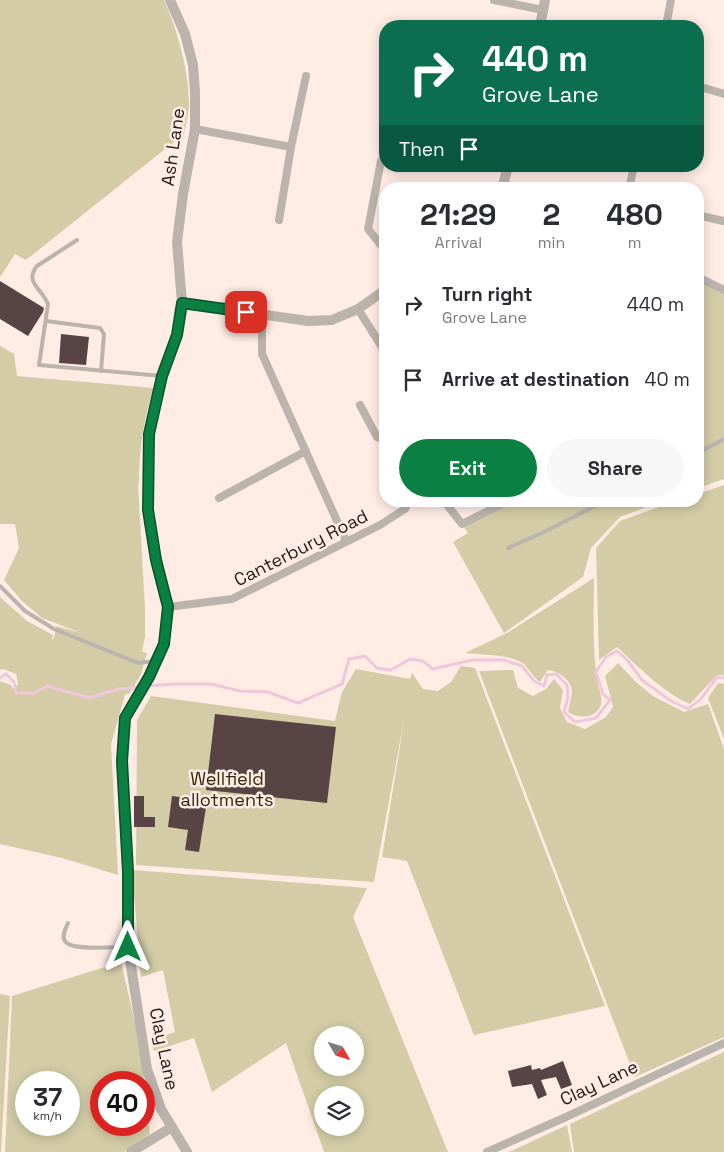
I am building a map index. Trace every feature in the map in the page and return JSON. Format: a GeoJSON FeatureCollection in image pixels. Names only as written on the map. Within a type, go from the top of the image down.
{"type":"FeatureCollection","features":[{"type":"Feature","properties":{"kind":"street","name":"Ash Lane"},"geometry":{"type":"LineString","coordinates":[[170,0],[185,34],[193,65],[195,92],[196,129],[183,194],[177,242],[182,303]]}},
{"type":"Feature","properties":{"kind":"street"},"geometry":{"type":"LineString","coordinates":[[494,0],[544,5],[541,20]]}},
{"type":"Feature","properties":{"kind":"street"},"geometry":{"type":"LineString","coordinates":[[667,20],[672,0]]}},
{"type":"Feature","properties":{"kind":"street"},"geometry":{"type":"LineString","coordinates":[[279,220],[291,147],[306,76]]}},
{"type":"Feature","properties":{"kind":"street"},"geometry":{"type":"LineString","coordinates":[[704,88],[724,94]]}},
{"type":"Feature","properties":{"kind":"street"},"geometry":{"type":"LineString","coordinates":[[196,129],[291,147]]}},
{"type":"Feature","properties":{"kind":"street"},"geometry":{"type":"LineString","coordinates":[[379,171],[368,229],[379,243]]}},
{"type":"Feature","properties":{"kind":"street"},"geometry":{"type":"LineString","coordinates":[[704,216],[723,221]]}},
{"type":"Feature","properties":{"kind":"street"},"geometry":{"type":"LineString","coordinates":[[704,280],[724,290]]}},
{"type":"Feature","properties":{"kind":"street"},"geometry":{"type":"LineString","coordinates":[[182,303],[308,321],[332,320],[358,309],[379,294]]}},
{"type":"Feature","properties":{"kind":"street","name":"Clay Lane"},"geometry":{"type":"LineString","coordinates":[[182,303],[177,335],[162,376],[149,434],[148,510],[156,560],[168,607],[164,644],[149,677],[125,718],[122,761],[128,872],[128,947],[147,1069],[154,1091],[187,1152]]}},
{"type":"Feature","properties":{"kind":"street"},"geometry":{"type":"LineString","coordinates":[[358,309],[379,342]]}},
{"type":"Feature","properties":{"kind":"street"},"geometry":{"type":"LineString","coordinates":[[262,315],[262,354],[346,541]]}},
{"type":"Feature","properties":{"kind":"street"},"geometry":{"type":"LineString","coordinates":[[360,405],[379,438]]}},
{"type":"Feature","properties":{"kind":"street"},"geometry":{"type":"LineString","coordinates":[[219,498],[306,451]]}},
{"type":"Feature","properties":{"kind":"street","name":"Canterbury Road"},"geometry":{"type":"LineString","coordinates":[[168,607],[232,599],[380,525],[406,507]]}},
{"type":"Feature","properties":{"kind":"street"},"geometry":{"type":"LineString","coordinates":[[449,507],[462,524],[496,507]]}},
{"type":"Feature","properties":{"kind":"street","name":"Clay Lane"},"geometry":{"type":"LineString","coordinates":[[487,1152],[724,1043]]}},
{"type":"Feature","properties":{"kind":"street"},"geometry":{"type":"LineString","coordinates":[[131,1152],[172,1127]]}},
{"type":"Feature","properties":{"kind":"lane"},"geometry":{"type":"LineString","coordinates":[[77,240],[37,266],[32,272],[32,279],[48,304],[39,365],[162,376]]}},
{"type":"Feature","properties":{"kind":"lane"},"geometry":{"type":"LineString","coordinates":[[46,321],[100,328],[104,334],[101,372]]}},
{"type":"Feature","properties":{"kind":"lane"},"geometry":{"type":"LineString","coordinates":[[704,450],[724,439]]}},
{"type":"Feature","properties":{"kind":"lane"},"geometry":{"type":"LineString","coordinates":[[508,548],[593,507]]}},
{"type":"Feature","properties":{"kind":"lane"},"geometry":{"type":"LineString","coordinates":[[0,586],[25,611],[54,629],[138,663],[156,660]]}},
{"type":"Feature","properties":{"kind":"lane"},"geometry":{"type":"LineString","coordinates":[[68,923],[63,935],[68,945],[81,947],[128,947]]}},
{"type":"Feature","properties":{"kind":"green space"},"geometry":{"type":"Polygon","coordinates":[[[0,0],[164,0],[181,50],[187,77],[189,103],[184,134],[26,260],[15,254],[0,277],[0,0]]]}},
{"type":"Feature","properties":{"kind":"green space"},"geometry":{"type":"Polygon","coordinates":[[[704,280],[724,290],[724,479],[704,486],[704,280]]]}},
{"type":"Feature","properties":{"kind":"green space"},"geometry":{"type":"Polygon","coordinates":[[[0,346],[14,354],[17,376],[154,388],[142,435],[138,484],[145,608],[145,637],[142,652],[147,653],[141,674],[130,693],[125,695],[111,744],[118,875],[62,858],[0,844],[0,681],[11,685],[13,689],[18,684],[16,674],[3,669],[0,670],[0,597],[27,621],[53,635],[52,640],[56,626],[81,633],[42,618],[22,601],[4,580],[19,548],[15,524],[0,524],[0,346]]]}},
{"type":"Feature","properties":{"kind":"green space"},"geometry":{"type":"Polygon","coordinates":[[[724,485],[724,675],[717,675],[690,704],[660,686],[617,647],[599,660],[596,548],[620,521],[659,507],[704,507],[704,492],[724,485]]]}},
{"type":"Feature","properties":{"kind":"green space"},"geometry":{"type":"Polygon","coordinates":[[[496,507],[646,507],[620,517],[591,548],[583,577],[504,633],[453,542],[468,533],[462,524],[496,507]]]}},
{"type":"Feature","properties":{"kind":"green space"},"geometry":{"type":"Polygon","coordinates":[[[594,578],[594,654],[601,695],[601,705],[595,713],[582,717],[568,712],[572,692],[570,684],[556,672],[548,670],[540,682],[524,664],[512,658],[465,653],[507,633],[594,578]]]}},
{"type":"Feature","properties":{"kind":"green space"},"geometry":{"type":"Polygon","coordinates":[[[618,663],[637,683],[653,696],[684,712],[708,704],[724,749],[724,1037],[635,1077],[479,671],[513,670],[518,688],[533,696],[546,689],[554,679],[563,690],[560,708],[567,722],[585,729],[606,717],[613,707],[605,676],[618,663]]]}},
{"type":"Feature","properties":{"kind":"green space","name":"Wellfield allotments"},"geometry":{"type":"Polygon","coordinates":[[[461,666],[475,668],[605,1006],[474,1035],[407,861],[382,857],[405,715],[374,882],[136,865],[137,720],[151,696],[335,721],[342,692],[356,669],[410,679],[412,673],[423,689],[438,691],[451,682],[461,666]]]}},
{"type":"Feature","properties":{"kind":"green space"},"geometry":{"type":"Polygon","coordinates":[[[718,683],[724,684],[724,739],[708,698],[718,683]]]}},
{"type":"Feature","properties":{"kind":"green space"},"geometry":{"type":"Polygon","coordinates":[[[132,870],[367,888],[353,917],[448,1152],[324,1152],[318,1136],[364,1136],[364,1086],[314,1086],[314,1123],[286,1043],[212,1092],[194,1038],[154,1051],[150,1040],[175,1032],[163,970],[141,977],[132,870]]]}},
{"type":"Feature","properties":{"kind":"green space"},"geometry":{"type":"Polygon","coordinates":[[[121,962],[142,1054],[144,1071],[90,1071],[90,1136],[147,1136],[124,1152],[5,1152],[12,996],[121,962]]]}},
{"type":"Feature","properties":{"kind":"green space"},"geometry":{"type":"Polygon","coordinates":[[[0,994],[10,996],[1,1152],[0,1152],[0,994]]]}},
{"type":"Feature","properties":{"kind":"green space"},"geometry":{"type":"Polygon","coordinates":[[[724,1052],[724,1152],[574,1152],[570,1124],[724,1052]]]}},
{"type":"Feature","properties":{"kind":"green space"},"geometry":{"type":"Polygon","coordinates":[[[567,1125],[572,1152],[509,1152],[567,1125]]]}},
{"type":"Feature","properties":{"kind":"building"},"geometry":{"type":"Polygon","coordinates":[[[0,281],[44,308],[28,336],[0,319],[0,281]]]}},
{"type":"Feature","properties":{"kind":"building"},"geometry":{"type":"Polygon","coordinates":[[[61,334],[89,337],[86,365],[59,363],[61,334]]]}},
{"type":"Feature","properties":{"kind":"building"},"geometry":{"type":"Polygon","coordinates":[[[215,714],[336,727],[327,803],[206,790],[215,714]]]}},
{"type":"Feature","properties":{"kind":"building"},"geometry":{"type":"Polygon","coordinates":[[[134,796],[144,796],[144,817],[155,817],[155,827],[134,827],[134,796]]]}},
{"type":"Feature","properties":{"kind":"building"},"geometry":{"type":"Polygon","coordinates":[[[172,796],[207,801],[199,852],[185,850],[188,830],[168,827],[172,796]]]}},
{"type":"Feature","properties":{"kind":"building"},"geometry":{"type":"Polygon","coordinates":[[[563,1061],[572,1085],[561,1089],[556,1077],[541,1080],[547,1095],[538,1099],[532,1084],[512,1087],[508,1071],[531,1065],[532,1070],[540,1068],[541,1070],[563,1061]]]}},
{"type":"Feature","properties":{"kind":"waterway"},"geometry":{"type":"LineString","coordinates":[[146,686],[211,684],[240,691],[268,692],[298,703],[342,684],[349,659],[365,656],[377,668],[391,670],[410,659],[423,661],[433,669],[472,660],[504,660],[522,666],[534,681],[544,686],[547,675],[556,674],[567,685],[568,698],[564,712],[575,722],[596,718],[610,700],[603,694],[596,672],[606,657],[617,651],[628,661],[642,680],[671,701],[688,709],[700,700],[717,677],[724,678]]}},
{"type":"Feature","properties":{"kind":"waterway"},"geometry":{"type":"LineString","coordinates":[[0,678],[6,674],[14,682],[16,693],[34,693],[47,686],[90,698],[118,689],[139,687]]}},
{"type":"Feature","properties":{"kind":"route"},"geometry":{"type":"LineString","coordinates":[[128,947],[128,872],[122,761],[125,718],[149,677],[164,644],[168,607],[156,560],[148,510],[149,434],[162,376],[177,335],[182,303],[246,312]]}}]}
